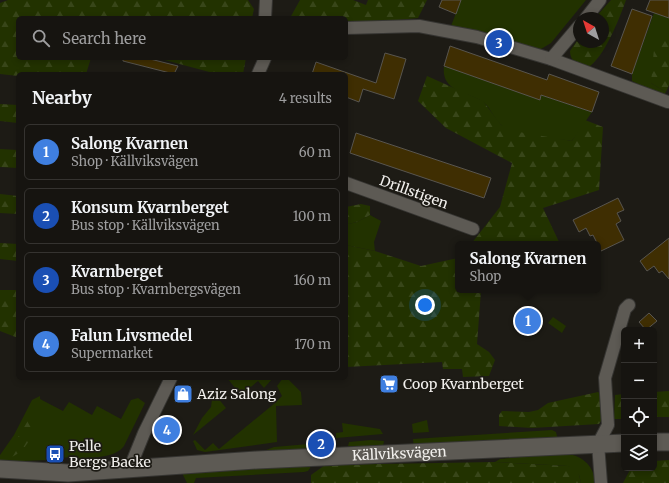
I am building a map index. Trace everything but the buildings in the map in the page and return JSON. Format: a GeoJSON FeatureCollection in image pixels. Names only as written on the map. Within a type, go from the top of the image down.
{"type":"FeatureCollection","features":[{"type":"Feature","properties":{"kind":"street"},"geometry":{"type":"LineString","coordinates":[[265,16],[266,0]]}},
{"type":"Feature","properties":{"kind":"street"},"geometry":{"type":"LineString","coordinates":[[591,12],[600,0]]}},
{"type":"Feature","properties":{"kind":"street"},"geometry":{"type":"LineString","coordinates":[[348,28],[419,26],[489,40],[551,59],[668,102]]}},
{"type":"Feature","properties":{"kind":"street"},"geometry":{"type":"LineString","coordinates":[[551,59],[573,33]]}},
{"type":"Feature","properties":{"kind":"street"},"geometry":{"type":"LineString","coordinates":[[259,72],[264,60]]}},
{"type":"Feature","properties":{"kind":"street","name":"Drillstigen"},"geometry":{"type":"LineString","coordinates":[[348,184],[473,229]]}},
{"type":"Feature","properties":{"kind":"street"},"geometry":{"type":"LineString","coordinates":[[601,483],[598,444],[608,425],[605,378],[625,309],[630,305]]}},
{"type":"Feature","properties":{"kind":"street"},"geometry":{"type":"LineString","coordinates":[[129,470],[144,433],[170,380]]}},
{"type":"Feature","properties":{"kind":"street"},"geometry":{"type":"LineString","coordinates":[[657,442],[669,442]]}},
{"type":"Feature","properties":{"kind":"street","name":"Källviksvägen"},"geometry":{"type":"LineString","coordinates":[[0,468],[48,472],[68,478],[129,470],[258,460],[621,443]]}},
{"type":"Feature","properties":{"kind":"green space"},"geometry":{"type":"Polygon","coordinates":[[[8,0],[248,0],[254,9],[252,16],[16,16],[16,60],[90,60],[87,72],[16,72],[16,76],[0,74],[0,3],[8,0]]]}},
{"type":"Feature","properties":{"kind":"green space"},"geometry":{"type":"Polygon","coordinates":[[[300,0],[353,0],[366,5],[368,0],[427,0],[418,18],[348,25],[348,16],[291,16],[300,0]]]}},
{"type":"Feature","properties":{"kind":"green space"},"geometry":{"type":"Polygon","coordinates":[[[461,0],[586,0],[576,12],[573,12],[573,16],[551,43],[541,49],[451,26],[461,0]]]}},
{"type":"Feature","properties":{"kind":"green space"},"geometry":{"type":"Polygon","coordinates":[[[611,0],[626,0],[616,27],[609,40],[609,12],[600,12],[611,0]]]}},
{"type":"Feature","properties":{"kind":"green space"},"geometry":{"type":"Polygon","coordinates":[[[654,13],[669,18],[669,33],[667,33],[651,83],[666,92],[663,96],[632,81],[632,74],[654,13]]]}},
{"type":"Feature","properties":{"kind":"green space"},"geometry":{"type":"Polygon","coordinates":[[[667,33],[669,33],[669,85],[666,92],[651,83],[654,48],[667,33]]]}},
{"type":"Feature","properties":{"kind":"green space"},"geometry":{"type":"Polygon","coordinates":[[[573,47],[573,48],[604,48],[593,63],[587,68],[581,66],[573,60],[570,55],[570,51],[573,47]]]}},
{"type":"Feature","properties":{"kind":"green space"},"geometry":{"type":"Polygon","coordinates":[[[164,60],[246,60],[243,72],[210,72],[164,60]]]}},
{"type":"Feature","properties":{"kind":"green space"},"geometry":{"type":"Polygon","coordinates":[[[444,66],[539,99],[541,95],[592,112],[572,141],[534,136],[514,131],[500,124],[483,102],[454,89],[446,80],[444,66]]]}},
{"type":"Feature","properties":{"kind":"green space"},"geometry":{"type":"Polygon","coordinates":[[[427,76],[483,101],[501,125],[519,132],[572,141],[585,120],[603,127],[599,190],[543,208],[559,241],[473,241],[500,207],[512,163],[446,128],[418,101],[427,76]]]}},
{"type":"Feature","properties":{"kind":"green space"},"geometry":{"type":"Polygon","coordinates":[[[0,104],[16,105],[16,123],[0,121],[0,104]]]}},
{"type":"Feature","properties":{"kind":"green space"},"geometry":{"type":"Polygon","coordinates":[[[0,149],[16,150],[16,168],[0,167],[0,149]]]}},
{"type":"Feature","properties":{"kind":"green space"},"geometry":{"type":"Polygon","coordinates":[[[0,194],[16,196],[16,214],[0,213],[0,194]]]}},
{"type":"Feature","properties":{"kind":"green space"},"geometry":{"type":"Polygon","coordinates":[[[361,204],[370,206],[370,215],[357,222],[348,224],[348,207],[361,204]]]}},
{"type":"Feature","properties":{"kind":"green space"},"geometry":{"type":"Polygon","coordinates":[[[370,215],[381,221],[374,242],[375,251],[348,245],[348,224],[357,222],[370,215]]]}},
{"type":"Feature","properties":{"kind":"green space"},"geometry":{"type":"Polygon","coordinates":[[[0,243],[16,244],[16,261],[0,259],[0,243]]]}},
{"type":"Feature","properties":{"kind":"green space"},"geometry":{"type":"Polygon","coordinates":[[[348,245],[375,251],[421,266],[455,259],[455,293],[481,293],[477,344],[489,352],[495,360],[489,376],[463,377],[462,369],[443,369],[442,362],[348,367],[348,245]]]}},
{"type":"Feature","properties":{"kind":"green space"},"geometry":{"type":"Polygon","coordinates":[[[0,290],[16,290],[16,337],[0,331],[0,290]]]}},
{"type":"Feature","properties":{"kind":"green space"},"geometry":{"type":"Polygon","coordinates":[[[553,317],[566,326],[562,333],[548,323],[553,317]]]}},
{"type":"Feature","properties":{"kind":"green space"},"geometry":{"type":"Polygon","coordinates":[[[229,380],[271,380],[264,388],[258,381],[241,395],[229,380]]]}},
{"type":"Feature","properties":{"kind":"green space"},"geometry":{"type":"Polygon","coordinates":[[[282,380],[289,380],[301,392],[302,405],[276,406],[277,442],[205,452],[197,450],[193,441],[195,440],[205,450],[213,443],[219,449],[282,396],[277,386],[282,380]]]}},
{"type":"Feature","properties":{"kind":"green space"},"geometry":{"type":"Polygon","coordinates":[[[669,391],[669,417],[657,417],[657,392],[669,391]]]}},
{"type":"Feature","properties":{"kind":"green space"},"geometry":{"type":"Polygon","coordinates":[[[213,392],[226,408],[193,435],[202,418],[211,407],[213,392]]]}},
{"type":"Feature","properties":{"kind":"green space"},"geometry":{"type":"Polygon","coordinates":[[[598,392],[602,396],[601,421],[599,424],[532,428],[499,426],[499,415],[502,411],[529,412],[538,410],[548,403],[598,392]]]}},
{"type":"Feature","properties":{"kind":"green space"},"geometry":{"type":"Polygon","coordinates":[[[621,394],[621,419],[614,419],[615,395],[621,394]]]}},
{"type":"Feature","properties":{"kind":"green space"},"geometry":{"type":"Polygon","coordinates":[[[40,396],[40,399],[63,411],[69,402],[92,415],[97,406],[121,419],[131,400],[138,398],[145,403],[124,446],[110,455],[89,458],[47,457],[47,460],[0,462],[0,455],[14,435],[32,400],[40,396]]]}},
{"type":"Feature","properties":{"kind":"green space"},"geometry":{"type":"Polygon","coordinates":[[[35,418],[40,425],[22,451],[12,457],[8,454],[29,419],[35,418]]]}},
{"type":"Feature","properties":{"kind":"green space"},"geometry":{"type":"Polygon","coordinates":[[[427,420],[429,432],[413,433],[412,424],[427,420]]]}},
{"type":"Feature","properties":{"kind":"green space"},"geometry":{"type":"Polygon","coordinates":[[[342,423],[380,429],[383,434],[336,438],[336,433],[343,432],[342,423]]]}},
{"type":"Feature","properties":{"kind":"green space"},"geometry":{"type":"Polygon","coordinates":[[[552,430],[556,432],[558,440],[414,449],[413,439],[552,430]]]}},
{"type":"Feature","properties":{"kind":"green space"},"geometry":{"type":"Polygon","coordinates":[[[371,440],[384,441],[383,446],[376,448],[348,446],[349,442],[371,440]]]}},
{"type":"Feature","properties":{"kind":"green space"},"geometry":{"type":"Polygon","coordinates":[[[309,444],[309,448],[258,453],[274,447],[309,444]]]}},
{"type":"Feature","properties":{"kind":"green space"},"geometry":{"type":"Polygon","coordinates":[[[563,453],[581,458],[592,471],[595,483],[581,483],[579,475],[568,466],[495,462],[500,459],[563,453]]]}},
{"type":"Feature","properties":{"kind":"green space"},"geometry":{"type":"Polygon","coordinates":[[[669,460],[669,483],[623,483],[629,471],[657,471],[657,461],[669,460]]]}},
{"type":"Feature","properties":{"kind":"green space"},"geometry":{"type":"Polygon","coordinates":[[[495,462],[568,466],[575,469],[579,475],[581,483],[311,483],[311,475],[325,465],[495,462]]]}},
{"type":"Feature","properties":{"kind":"green space"},"geometry":{"type":"Polygon","coordinates":[[[312,465],[308,471],[304,472],[196,478],[194,483],[187,483],[183,475],[183,473],[312,465]]]}},
{"type":"Feature","properties":{"kind":"place","name":"Kvarnberget"},"geometry":{"type":"Point","coordinates":[499,43]}},
{"type":"Feature","properties":{"kind":"place","name":"Salong Kvarnen"},"geometry":{"type":"Point","coordinates":[528,321]}},
{"type":"Feature","properties":{"kind":"place","name":"Coop Kvarnberget"},"geometry":{"type":"Point","coordinates":[389,384]}},
{"type":"Feature","properties":{"kind":"place","name":"Aziz Salong"},"geometry":{"type":"Point","coordinates":[183,394]}},
{"type":"Feature","properties":{"kind":"place","name":"Falun Livsmedel"},"geometry":{"type":"Point","coordinates":[167,430]}},
{"type":"Feature","properties":{"kind":"place","name":"Konsum Kvarnberget"},"geometry":{"type":"Point","coordinates":[321,444]}},
{"type":"Feature","properties":{"kind":"place","name":"Pelle Bergs Backe"},"geometry":{"type":"Point","coordinates":[55,454]}}]}
